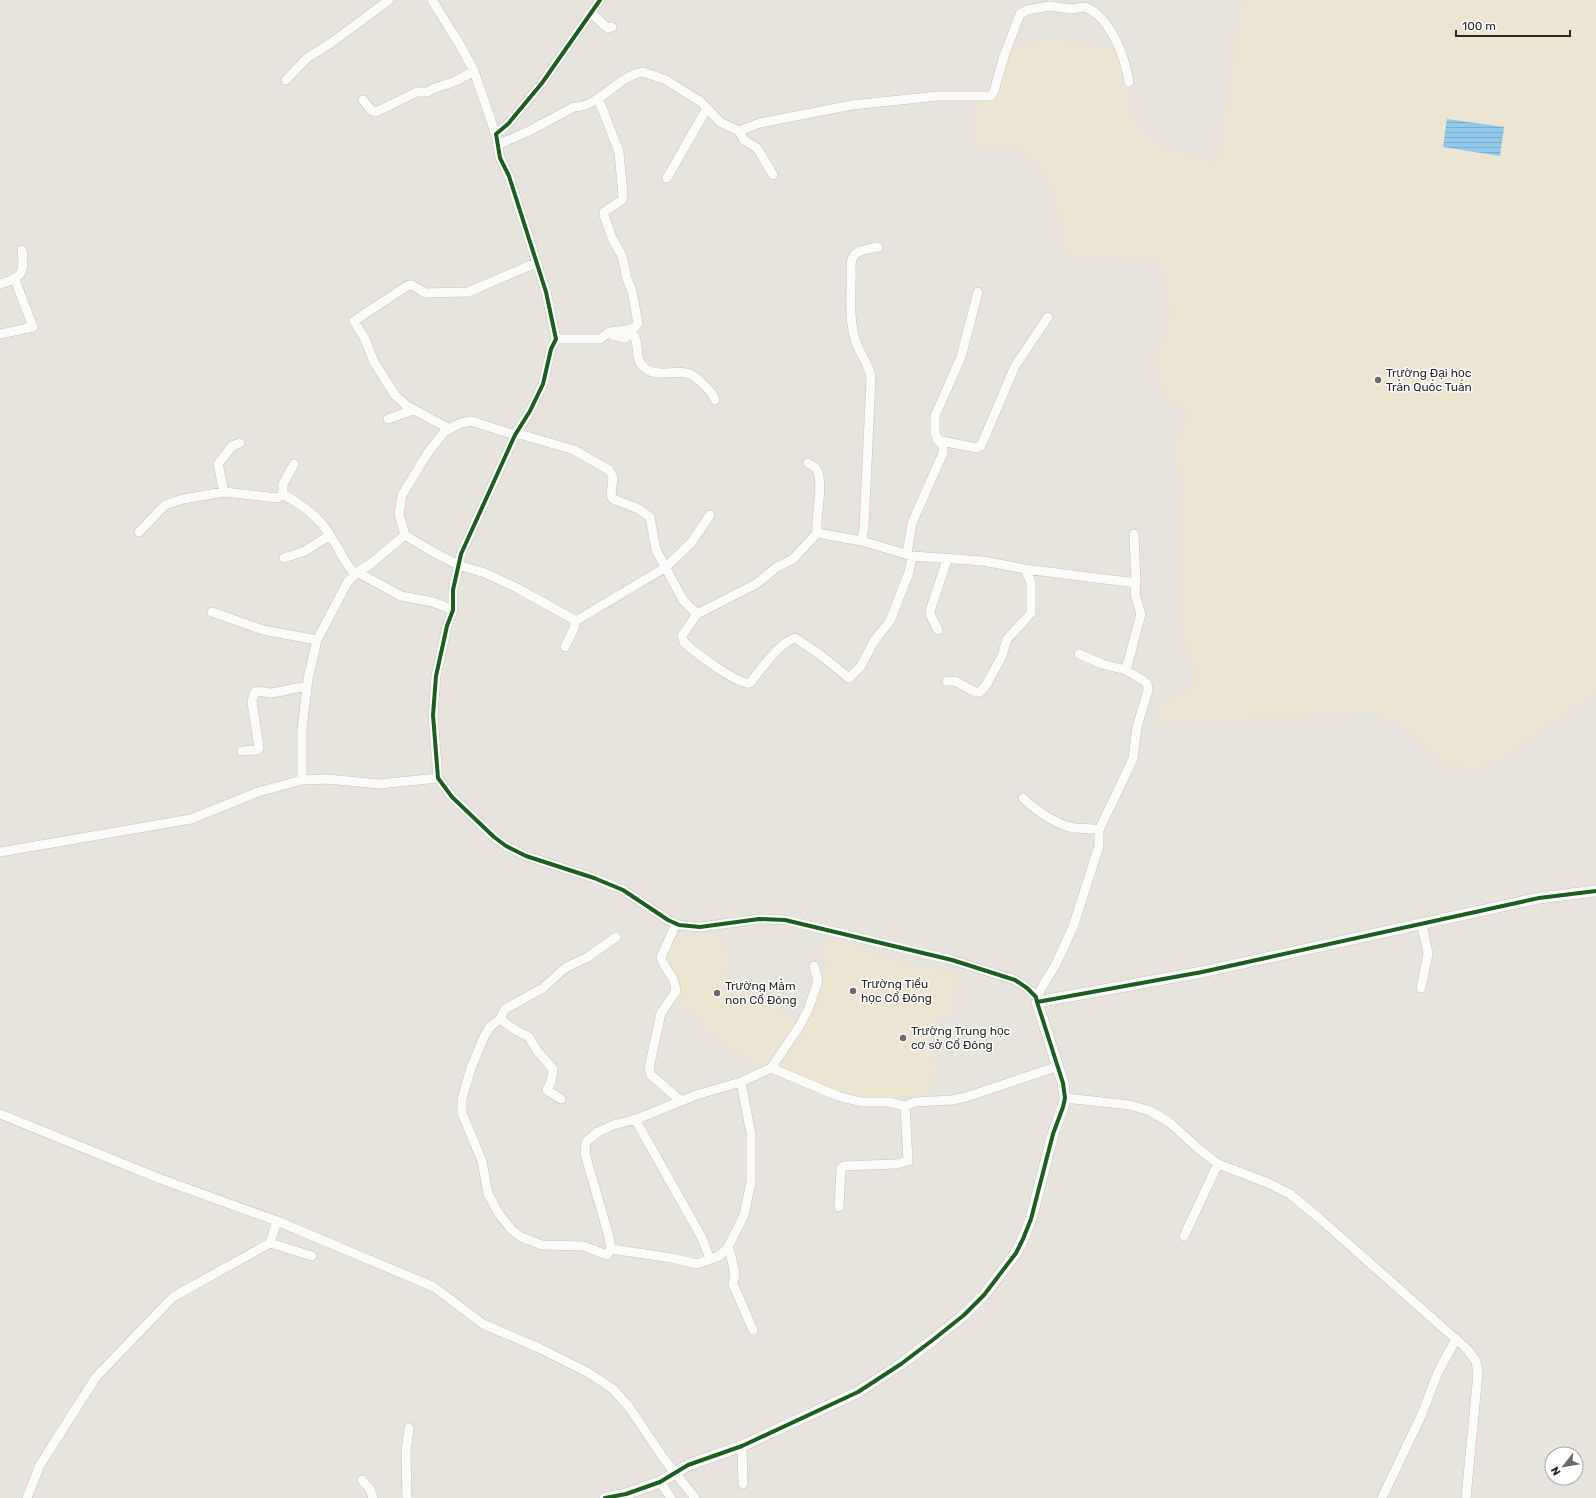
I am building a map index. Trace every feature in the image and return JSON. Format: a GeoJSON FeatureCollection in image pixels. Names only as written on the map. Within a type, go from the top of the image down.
{"type":"FeatureCollection","features":[{"type":"Feature","properties":{"kind":"street"},"geometry":{"type":"LineString","coordinates":[[286,80],[307,58],[331,43],[389,0]]}},
{"type":"Feature","properties":{"kind":"street"},"geometry":{"type":"LineString","coordinates":[[432,0],[474,71],[497,141]]}},
{"type":"Feature","properties":{"kind":"street"},"geometry":{"type":"LineString","coordinates":[[600,0],[542,83],[508,124],[496,134],[500,158],[509,176],[546,292],[556,339],[550,349],[543,384],[530,411],[516,434],[461,554],[458,565],[453,590],[453,610],[447,626],[436,676],[432,715],[438,778],[452,797],[494,837],[506,846],[526,856],[594,878],[623,890],[676,924],[700,927],[759,919],[785,920],[952,960],[1015,980],[1027,988],[1036,1000],[1056,1067],[1063,1083],[1064,1098],[1040,1180],[1031,1219],[1016,1253],[984,1295],[974,1305],[905,1361],[858,1392],[742,1446],[688,1465],[667,1477],[626,1494],[605,1498]]}},
{"type":"Feature","properties":{"kind":"street"},"geometry":{"type":"LineString","coordinates":[[739,130],[760,123],[852,105],[938,96],[991,96],[994,91],[1018,16],[1027,10],[1049,6],[1071,9],[1085,7],[1101,20],[1118,43],[1126,65],[1129,82]]}},
{"type":"Feature","properties":{"kind":"street"},"geometry":{"type":"LineString","coordinates":[[589,14],[594,15],[604,26],[608,28],[612,27]]}},
{"type":"Feature","properties":{"kind":"street"},"geometry":{"type":"LineString","coordinates":[[363,100],[372,112],[376,112],[417,92],[428,92],[432,89],[456,81],[474,71]]}},
{"type":"Feature","properties":{"kind":"street"},"geometry":{"type":"LineString","coordinates":[[497,141],[529,131],[574,108],[598,98],[636,74],[645,72],[666,80],[707,108],[720,122],[739,130],[744,140],[757,148],[773,175]]}},
{"type":"Feature","properties":{"kind":"street"},"geometry":{"type":"LineString","coordinates":[[556,339],[600,339],[606,336],[609,332],[627,330],[635,327],[638,323],[632,291],[627,279],[622,256],[612,238],[604,215],[604,212],[622,200],[623,194],[619,152],[598,98]]}},
{"type":"Feature","properties":{"kind":"street"},"geometry":{"type":"LineString","coordinates":[[667,178],[707,108]]}},
{"type":"Feature","properties":{"kind":"street"},"geometry":{"type":"LineString","coordinates":[[862,541],[871,379],[869,366],[855,339],[851,322],[851,258],[856,252],[878,247]]}},
{"type":"Feature","properties":{"kind":"street"},"geometry":{"type":"LineString","coordinates":[[0,284],[15,280],[24,268],[22,250]]}},
{"type":"Feature","properties":{"kind":"street"},"geometry":{"type":"LineString","coordinates":[[450,429],[413,410],[401,402],[386,382],[374,362],[365,339],[354,322],[355,319],[407,286],[412,285],[425,293],[468,292],[536,263]]}},
{"type":"Feature","properties":{"kind":"street"},"geometry":{"type":"LineString","coordinates":[[0,334],[33,327],[15,280]]}},
{"type":"Feature","properties":{"kind":"street"},"geometry":{"type":"LineString","coordinates":[[808,463],[816,468],[820,478],[816,521],[817,533],[793,559],[777,567],[756,584],[697,614],[682,636],[684,642],[724,672],[745,684],[750,683],[772,656],[789,640],[795,638],[818,653],[849,678],[861,666],[874,641],[890,621],[909,572],[912,523],[943,453],[942,446],[937,440],[934,429],[935,416],[961,357],[978,292]]}},
{"type":"Feature","properties":{"kind":"street"},"geometry":{"type":"LineString","coordinates":[[937,440],[976,448],[981,446],[1015,366],[1048,317]]}},
{"type":"Feature","properties":{"kind":"street"},"geometry":{"type":"LineString","coordinates":[[606,336],[625,338],[632,333],[636,338],[637,355],[640,365],[648,371],[657,373],[691,374],[714,394],[715,400]]}},
{"type":"Feature","properties":{"kind":"street"},"geometry":{"type":"LineString","coordinates":[[388,419],[413,410]]}},
{"type":"Feature","properties":{"kind":"street"},"geometry":{"type":"LineString","coordinates":[[574,622],[517,588],[485,573],[458,565],[405,535],[399,516],[402,495],[427,454],[442,434],[450,429],[471,421],[574,450],[609,470],[613,477],[611,496],[613,499],[639,509],[650,517],[656,548],[683,600],[697,614]]}},
{"type":"Feature","properties":{"kind":"street"},"geometry":{"type":"LineString","coordinates":[[224,492],[218,464],[232,446],[240,444]]}},
{"type":"Feature","properties":{"kind":"street"},"geometry":{"type":"LineString","coordinates":[[283,494],[283,484],[294,464]]}},
{"type":"Feature","properties":{"kind":"street"},"geometry":{"type":"LineString","coordinates":[[139,532],[165,505],[183,499],[224,492],[278,498],[283,494]]}},
{"type":"Feature","properties":{"kind":"street"},"geometry":{"type":"LineString","coordinates":[[283,494],[305,507],[318,520],[330,535],[347,564],[356,573],[401,596],[433,602],[453,610]]}},
{"type":"Feature","properties":{"kind":"street"},"geometry":{"type":"LineString","coordinates":[[574,622],[666,567],[691,543],[710,515]]}},
{"type":"Feature","properties":{"kind":"street"},"geometry":{"type":"LineString","coordinates":[[817,533],[862,541],[910,555],[947,560],[983,561],[1025,569],[1136,583]]}},
{"type":"Feature","properties":{"kind":"street"},"geometry":{"type":"LineString","coordinates":[[1126,670],[1141,614],[1135,595],[1134,534]]}},
{"type":"Feature","properties":{"kind":"street"},"geometry":{"type":"LineString","coordinates":[[284,558],[305,551],[330,535]]}},
{"type":"Feature","properties":{"kind":"street"},"geometry":{"type":"LineString","coordinates":[[302,780],[302,729],[307,687],[317,640],[347,583],[356,573],[369,565],[405,535]]}},
{"type":"Feature","properties":{"kind":"street"},"geometry":{"type":"LineString","coordinates":[[938,630],[930,614],[947,560]]}},
{"type":"Feature","properties":{"kind":"street"},"geometry":{"type":"LineString","coordinates":[[948,681],[955,681],[975,692],[980,692],[985,687],[1002,656],[1007,639],[1031,613],[1031,582],[1025,569]]}},
{"type":"Feature","properties":{"kind":"street"},"geometry":{"type":"LineString","coordinates":[[212,612],[263,630],[317,640]]}},
{"type":"Feature","properties":{"kind":"street"},"geometry":{"type":"LineString","coordinates":[[565,647],[575,626],[574,622]]}},
{"type":"Feature","properties":{"kind":"street"},"geometry":{"type":"LineString","coordinates":[[1036,1000],[1056,964],[1073,927],[1100,846],[1099,830],[1133,759],[1137,727],[1148,690],[1144,681],[1126,670],[1102,664],[1079,654]]}},
{"type":"Feature","properties":{"kind":"street"},"geometry":{"type":"LineString","coordinates":[[242,751],[257,750],[259,748],[252,701],[255,692],[260,691],[272,693],[293,687],[307,687]]}},
{"type":"Feature","properties":{"kind":"street"},"geometry":{"type":"LineString","coordinates":[[0,852],[191,819],[258,792],[302,780],[327,779],[379,784],[438,778]]}},
{"type":"Feature","properties":{"kind":"street"},"geometry":{"type":"LineString","coordinates":[[1023,798],[1043,815],[1059,823],[1074,828],[1099,830]]}},
{"type":"Feature","properties":{"kind":"street"},"geometry":{"type":"LineString","coordinates":[[1036,1000],[1202,972],[1539,898],[1596,891]]}},
{"type":"Feature","properties":{"kind":"street"},"geometry":{"type":"LineString","coordinates":[[676,924],[661,957],[662,962],[672,973],[676,991],[661,1013],[649,1068],[651,1075],[681,1101]]}},
{"type":"Feature","properties":{"kind":"street"},"geometry":{"type":"LineString","coordinates":[[1422,924],[1428,954],[1422,988]]}},
{"type":"Feature","properties":{"kind":"street"},"geometry":{"type":"LineString","coordinates":[[611,1249],[606,1255],[583,1246],[542,1245],[521,1237],[512,1230],[490,1199],[482,1161],[462,1113],[462,1099],[471,1068],[484,1037],[490,1027],[500,1019],[505,1009],[543,988],[565,968],[588,957],[616,937]]}},
{"type":"Feature","properties":{"kind":"street"},"geometry":{"type":"LineString","coordinates":[[611,1249],[608,1233],[585,1154],[585,1148],[590,1138],[598,1132],[613,1125],[635,1119],[696,1095],[741,1082],[771,1068],[795,1034],[808,1010],[818,981],[814,966]]}},
{"type":"Feature","properties":{"kind":"street"},"geometry":{"type":"LineString","coordinates":[[500,1019],[517,1031],[529,1036],[538,1052],[553,1069],[551,1082],[547,1090],[561,1099]]}},
{"type":"Feature","properties":{"kind":"street"},"geometry":{"type":"LineString","coordinates":[[771,1068],[838,1096],[861,1102],[888,1102],[905,1106],[915,1102],[952,1100],[966,1097],[1056,1067]]}},
{"type":"Feature","properties":{"kind":"street"},"geometry":{"type":"LineString","coordinates":[[611,1249],[672,1258],[697,1264],[710,1259],[727,1249],[744,1215],[751,1182],[751,1134],[741,1082]]}},
{"type":"Feature","properties":{"kind":"street"},"geometry":{"type":"LineString","coordinates":[[1064,1098],[1130,1105],[1150,1111],[1169,1122],[1218,1164],[1268,1183],[1290,1194],[1319,1218],[1473,1356],[1478,1373],[1466,1498]]}},
{"type":"Feature","properties":{"kind":"street"},"geometry":{"type":"LineString","coordinates":[[839,1207],[841,1168],[844,1166],[896,1164],[908,1161],[905,1106]]}},
{"type":"Feature","properties":{"kind":"street"},"geometry":{"type":"LineString","coordinates":[[0,1114],[158,1178],[278,1222],[434,1287],[483,1324],[539,1348],[603,1382],[620,1397],[667,1477],[671,1498]]}},
{"type":"Feature","properties":{"kind":"street"},"geometry":{"type":"LineString","coordinates":[[635,1119],[702,1238],[710,1259]]}},
{"type":"Feature","properties":{"kind":"street"},"geometry":{"type":"LineString","coordinates":[[1184,1236],[1218,1164]]}},
{"type":"Feature","properties":{"kind":"street"},"geometry":{"type":"LineString","coordinates":[[27,1498],[40,1465],[96,1377],[173,1297],[270,1243],[278,1222]]}},
{"type":"Feature","properties":{"kind":"street"},"geometry":{"type":"LineString","coordinates":[[270,1243],[312,1256]]}},
{"type":"Feature","properties":{"kind":"street"},"geometry":{"type":"LineString","coordinates":[[727,1249],[730,1252],[736,1274],[733,1284],[753,1330]]}},
{"type":"Feature","properties":{"kind":"street"},"geometry":{"type":"LineString","coordinates":[[1382,1498],[1422,1414],[1438,1372],[1456,1340]]}},
{"type":"Feature","properties":{"kind":"street"},"geometry":{"type":"LineString","coordinates":[[407,1498],[406,1452],[409,1428]]}},
{"type":"Feature","properties":{"kind":"street"},"geometry":{"type":"LineString","coordinates":[[742,1446],[742,1484]]}},
{"type":"Feature","properties":{"kind":"street"},"geometry":{"type":"LineString","coordinates":[[667,1477],[695,1498]]}},
{"type":"Feature","properties":{"kind":"street"},"geometry":{"type":"LineString","coordinates":[[362,1480],[370,1489],[373,1498]]}},
{"type":"Feature","properties":{"kind":"shaded area","name":"Trường Đại học Trần Quốc Tuấn"},"geometry":{"type":"Polygon","coordinates":[[[1243,0],[1596,0],[1596,693],[1549,723],[1498,761],[1477,768],[1449,765],[1426,748],[1400,723],[1373,712],[1153,723],[1162,705],[1199,685],[1182,624],[1179,536],[1183,474],[1173,448],[1191,413],[1165,397],[1155,364],[1172,313],[1160,261],[1065,254],[1056,197],[1046,175],[1020,147],[976,149],[975,105],[998,89],[1012,47],[1053,40],[1118,50],[1134,124],[1156,146],[1198,157],[1218,166],[1243,0]]]}},
{"type":"Feature","properties":{"kind":"shaded area","name":"Trường Mầm non Cổ Đông"},"geometry":{"type":"Polygon","coordinates":[[[719,933],[731,964],[724,972],[798,1022],[771,1064],[763,1070],[700,1026],[704,1018],[676,1002],[679,984],[676,974],[664,960],[675,934],[698,938],[719,933]]]}},
{"type":"Feature","properties":{"kind":"shaded area"},"geometry":{"type":"Polygon","coordinates":[[[826,935],[897,963],[958,974],[952,1017],[937,1017],[932,1058],[936,1065],[931,1094],[878,1099],[851,1095],[779,1068],[809,1019],[829,962],[820,959],[826,935]]]}},
{"type":"Feature","properties":{"kind":"water"},"geometry":{"type":"Polygon","coordinates":[[[1447,119],[1504,127],[1500,156],[1443,147],[1447,119]]]}},
{"type":"Feature","properties":{"kind":"cycle path"},"geometry":{"type":"LineString","coordinates":[[600,0],[542,83],[508,124],[496,134],[500,158],[509,176],[546,292],[556,339],[551,349],[543,384],[530,411],[515,435],[461,554],[453,590],[453,610],[447,626],[436,676],[433,715],[438,778],[452,797],[494,837],[506,846],[526,856],[594,878],[623,890],[668,920],[679,925],[700,927],[759,919],[785,920],[952,960],[1015,980],[1027,988],[1036,997],[1037,1002]]}},
{"type":"Feature","properties":{"kind":"cycle path"},"geometry":{"type":"LineString","coordinates":[[605,1498],[626,1494],[660,1482],[688,1465],[742,1446],[858,1392],[901,1364],[934,1339],[964,1315],[984,1295],[1016,1253],[1023,1239],[1031,1219],[1053,1134],[1065,1098],[1063,1083],[1037,1002],[1202,972],[1539,898],[1596,891]]}},
{"type":"Feature","properties":{"kind":"place","name":"Trường Đại học Trần Quốc Tuấn"},"geometry":{"type":"Point","coordinates":[1378,380]}},
{"type":"Feature","properties":{"kind":"place","name":"Trường Tiểu học Cổ Đông"},"geometry":{"type":"Point","coordinates":[853,991]}},
{"type":"Feature","properties":{"kind":"place","name":"Trường Mầm non Cổ Đông"},"geometry":{"type":"Point","coordinates":[717,993]}},
{"type":"Feature","properties":{"kind":"place","name":"Trường Trung học cơ sở Cổ Đông"},"geometry":{"type":"Point","coordinates":[903,1038]}}]}
